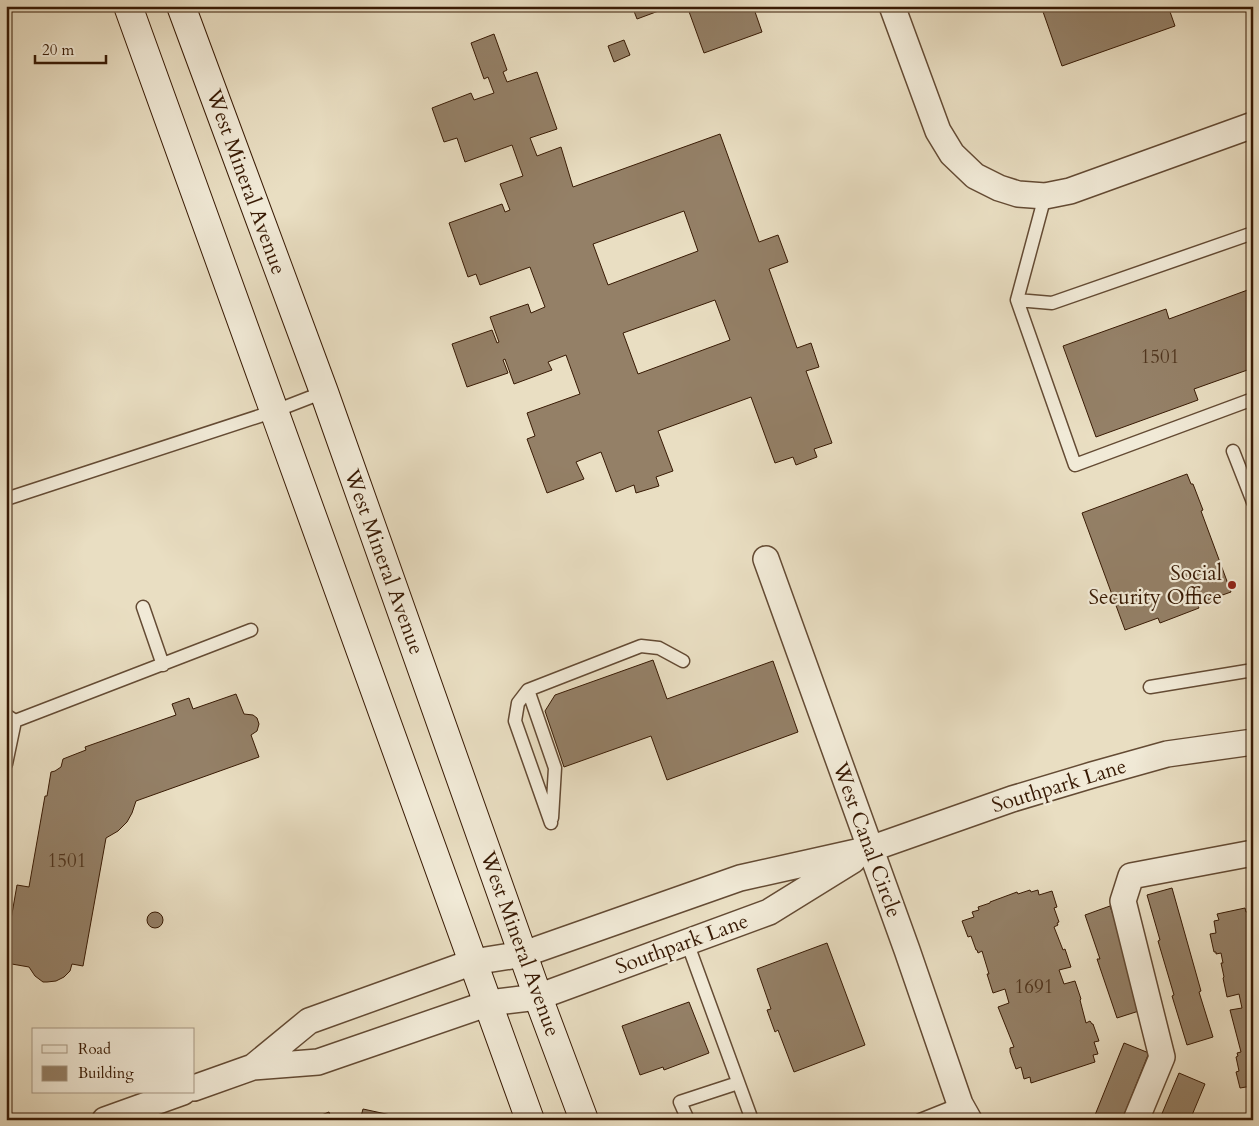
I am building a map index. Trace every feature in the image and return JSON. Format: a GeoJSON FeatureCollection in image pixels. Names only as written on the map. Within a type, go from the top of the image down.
{"type":"FeatureCollection","features":[{"type":"Feature","properties":{"kind":"main road"},"geometry":{"type":"LineString","coordinates":[[128,6],[473,962],[499,1002],[530,1120]]}},
{"type":"Feature","properties":{"kind":"main road","name":"West Mineral Avenue"},"geometry":{"type":"LineString","coordinates":[[182,6],[324,392],[512,956],[538,997],[584,1120]]}},
{"type":"Feature","properties":{"kind":"street"},"geometry":{"type":"LineString","coordinates":[[892,6],[938,131],[952,154],[975,176],[999,188],[1018,194],[1045,196],[1070,191],[1253,125]]}},
{"type":"Feature","properties":{"kind":"street","name":"West Canal Circle"},"geometry":{"type":"LineString","coordinates":[[766,559],[965,1112]]}},
{"type":"Feature","properties":{"kind":"street","name":"Southpark Lane"},"geometry":{"type":"LineString","coordinates":[[253,1067],[309,1021],[473,962],[512,956],[740,878],[870,850],[1012,799],[1092,775],[1167,754],[1253,742]]}},
{"type":"Feature","properties":{"kind":"street","name":"Southpark Lane"},"geometry":{"type":"LineString","coordinates":[[253,1067],[318,1062],[499,1002],[538,997],[769,912],[870,850]]}},
{"type":"Feature","properties":{"kind":"street"},"geometry":{"type":"LineString","coordinates":[[1136,1120],[1162,1057],[1123,901],[1131,876],[1253,853]]}},
{"type":"Feature","properties":{"kind":"street"},"geometry":{"type":"LineString","coordinates":[[195,1088],[253,1067]]}},
{"type":"Feature","properties":{"kind":"street"},"geometry":{"type":"LineString","coordinates":[[105,1120],[155,1112],[180,1094]]}},
{"type":"Feature","properties":{"kind":"lane"},"geometry":{"type":"LineString","coordinates":[[1045,196],[1017,300],[1075,465],[1253,399]]}},
{"type":"Feature","properties":{"kind":"lane"},"geometry":{"type":"LineString","coordinates":[[1017,300],[1052,303],[1253,233]]}},
{"type":"Feature","properties":{"kind":"lane"},"geometry":{"type":"LineString","coordinates":[[6,499],[275,411],[324,392]]}},
{"type":"Feature","properties":{"kind":"lane"},"geometry":{"type":"LineString","coordinates":[[1233,451],[1253,502]]}},
{"type":"Feature","properties":{"kind":"lane"},"geometry":{"type":"LineString","coordinates":[[143,607],[163,664]]}},
{"type":"Feature","properties":{"kind":"lane"},"geometry":{"type":"LineString","coordinates":[[6,764],[11,718],[252,630]]}},
{"type":"Feature","properties":{"kind":"lane"},"geometry":{"type":"LineString","coordinates":[[528,690],[555,768],[551,823],[514,721],[518,703],[528,690],[641,646],[659,648],[683,661]]}},
{"type":"Feature","properties":{"kind":"lane"},"geometry":{"type":"LineString","coordinates":[[1150,687],[1253,670]]}},
{"type":"Feature","properties":{"kind":"lane"},"geometry":{"type":"LineString","coordinates":[[687,942],[752,1120]]}},
{"type":"Feature","properties":{"kind":"lane"},"geometry":{"type":"LineString","coordinates":[[688,1120],[680,1102],[738,1083]]}},
{"type":"Feature","properties":{"kind":"lane"},"geometry":{"type":"LineString","coordinates":[[920,1120],[965,1112]]}},
{"type":"Feature","properties":{"kind":"building"},"geometry":{"type":"Polygon","coordinates":[[[632,6],[672,6],[637,19],[632,6]]]}},
{"type":"Feature","properties":{"kind":"building"},"geometry":{"type":"Polygon","coordinates":[[[687,6],[753,6],[762,32],[704,53],[687,6]]]}},
{"type":"Feature","properties":{"kind":"building"},"geometry":{"type":"Polygon","coordinates":[[[1041,6],[1168,6],[1175,26],[1062,66],[1041,6]]]}},
{"type":"Feature","properties":{"kind":"building"},"geometry":{"type":"Polygon","coordinates":[[[494,34],[507,70],[503,72],[507,82],[537,72],[557,129],[530,138],[537,156],[561,147],[573,187],[720,134],[759,242],[778,235],[788,262],[769,269],[797,348],[811,343],[819,367],[806,371],[832,443],[814,449],[817,457],[796,465],[793,457],[775,463],[751,397],[658,431],[673,471],[656,477],[659,486],[636,493],[634,485],[616,492],[601,452],[576,462],[584,479],[547,493],[527,439],[535,436],[527,413],[580,394],[566,355],[548,362],[552,370],[514,384],[505,359],[503,360],[508,373],[467,387],[452,344],[492,330],[497,343],[499,342],[490,317],[528,304],[531,313],[545,307],[530,267],[480,285],[476,274],[468,277],[449,223],[502,204],[505,212],[510,210],[500,184],[523,176],[512,145],[465,162],[457,138],[444,142],[432,108],[471,93],[474,100],[494,93],[488,77],[484,79],[471,43],[494,34]],[[684,211],[593,244],[608,285],[698,251],[684,211]],[[715,300],[623,333],[638,374],[730,340],[715,300]]]}},
{"type":"Feature","properties":{"kind":"building"},"geometry":{"type":"Polygon","coordinates":[[[624,40],[630,55],[614,62],[608,46],[624,40]]]}},
{"type":"Feature","properties":{"kind":"building"},"geometry":{"type":"Polygon","coordinates":[[[1253,288],[1253,368],[1194,389],[1198,400],[1096,437],[1063,346],[1166,309],[1169,319],[1253,288]]]}},
{"type":"Feature","properties":{"kind":"building"},"geometry":{"type":"Polygon","coordinates":[[[1187,474],[1203,510],[1201,511],[1231,592],[1197,604],[1199,608],[1160,623],[1158,618],[1125,630],[1082,513],[1187,474]]]}},
{"type":"Feature","properties":{"kind":"building"},"geometry":{"type":"Polygon","coordinates":[[[653,660],[667,699],[773,661],[798,732],[667,780],[651,736],[564,767],[545,711],[555,695],[653,660]]]}},
{"type":"Feature","properties":{"kind":"building"},"geometry":{"type":"Polygon","coordinates":[[[236,694],[244,714],[253,715],[257,718],[259,724],[257,731],[251,735],[259,757],[136,801],[127,822],[118,831],[106,838],[83,966],[72,964],[70,971],[64,977],[56,981],[43,982],[35,976],[29,967],[6,963],[6,948],[17,885],[29,887],[51,772],[61,767],[63,759],[86,750],[85,747],[176,715],[172,704],[189,698],[193,709],[236,694]]]}},
{"type":"Feature","properties":{"kind":"building"},"geometry":{"type":"Polygon","coordinates":[[[1172,888],[1201,991],[1199,992],[1213,1037],[1187,1045],[1172,996],[1174,995],[1147,895],[1172,888]]]}},
{"type":"Feature","properties":{"kind":"building"},"geometry":{"type":"Polygon","coordinates":[[[1030,890],[1031,892],[1038,890],[1039,895],[1052,891],[1057,907],[1054,908],[1059,922],[1054,927],[1063,950],[1065,949],[1071,967],[1059,970],[1064,984],[1075,981],[1086,1023],[1090,1021],[1093,1024],[1099,1041],[1094,1042],[1098,1054],[1093,1055],[1095,1062],[1031,1083],[1030,1077],[1024,1079],[1021,1067],[1016,1069],[1010,1052],[1010,1048],[1014,1047],[998,1007],[1009,1003],[1005,989],[993,993],[982,951],[978,953],[976,950],[971,936],[968,937],[962,921],[974,917],[972,912],[979,910],[978,907],[1017,892],[1018,894],[1030,890]]]}},
{"type":"Feature","properties":{"kind":"building"},"geometry":{"type":"Polygon","coordinates":[[[1110,906],[1131,965],[1142,1010],[1117,1018],[1097,959],[1100,959],[1085,915],[1110,906]]]}},
{"type":"Feature","properties":{"kind":"building"},"geometry":{"type":"Polygon","coordinates":[[[1245,908],[1246,912],[1253,911],[1253,1089],[1252,1086],[1240,1088],[1236,1072],[1239,1071],[1236,1057],[1238,1056],[1237,1053],[1241,1052],[1230,1010],[1242,1008],[1239,994],[1227,997],[1221,953],[1216,954],[1214,952],[1210,934],[1216,933],[1214,921],[1219,920],[1217,914],[1245,908]]]}},
{"type":"Feature","properties":{"kind":"building"},"geometry":{"type":"Polygon","coordinates":[[[152,912],[158,912],[163,917],[161,926],[152,928],[147,923],[147,917],[152,912]]]}},
{"type":"Feature","properties":{"kind":"building"},"geometry":{"type":"Polygon","coordinates":[[[827,943],[865,1045],[794,1072],[778,1030],[775,1032],[767,1010],[771,1009],[757,969],[827,943]]]}},
{"type":"Feature","properties":{"kind":"building"},"geometry":{"type":"Polygon","coordinates":[[[689,1002],[709,1053],[664,1070],[663,1067],[640,1075],[622,1026],[689,1002]]]}},
{"type":"Feature","properties":{"kind":"building"},"geometry":{"type":"Polygon","coordinates":[[[1124,1043],[1149,1053],[1122,1120],[1093,1120],[1124,1043]]]}},
{"type":"Feature","properties":{"kind":"building"},"geometry":{"type":"Polygon","coordinates":[[[1179,1073],[1205,1084],[1190,1120],[1157,1120],[1161,1116],[1179,1073]]]}},
{"type":"Feature","properties":{"kind":"building"},"geometry":{"type":"Polygon","coordinates":[[[363,1109],[400,1117],[399,1120],[360,1120],[363,1109]]]}},
{"type":"Feature","properties":{"kind":"building"},"geometry":{"type":"Polygon","coordinates":[[[329,1112],[332,1120],[309,1120],[329,1112]]]}},
{"type":"Feature","properties":{"kind":"place","name":"Social Security Office"},"geometry":{"type":"Point","coordinates":[1232,585]}}]}
